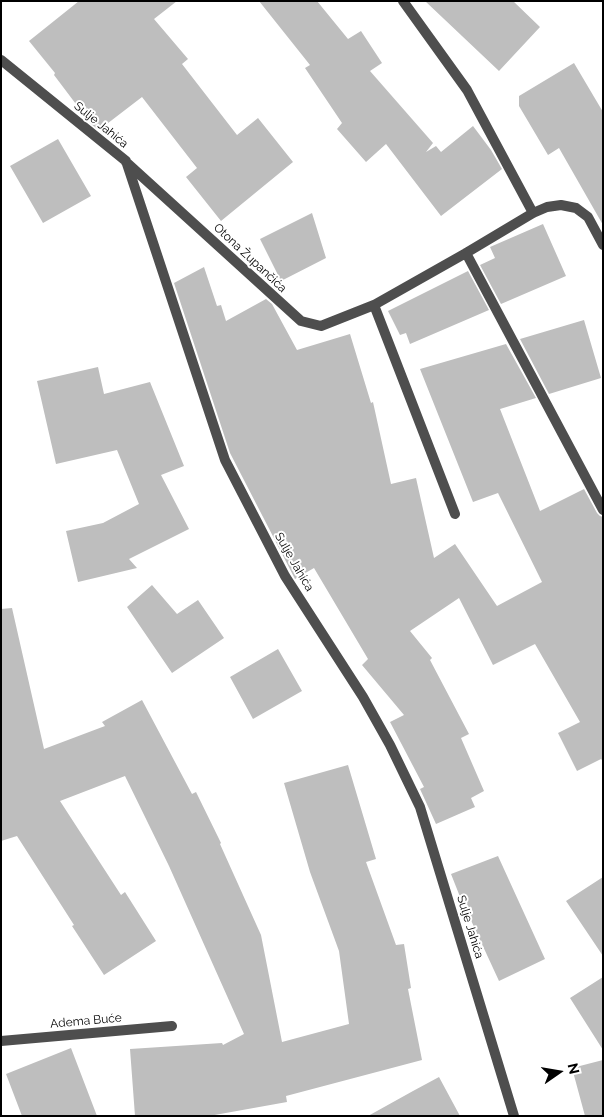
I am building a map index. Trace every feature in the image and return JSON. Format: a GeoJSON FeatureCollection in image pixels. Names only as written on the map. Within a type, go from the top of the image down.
{"type":"FeatureCollection","features":[{"type":"Feature","properties":{"kind":"street"},"geometry":{"type":"LineString","coordinates":[[403,1],[467,90],[533,213]]}},
{"type":"Feature","properties":{"kind":"street","name":"Sulje Jahića"},"geometry":{"type":"LineString","coordinates":[[1,60],[126,161],[225,460],[285,576],[363,697],[390,745],[420,807],[514,1116]]}},
{"type":"Feature","properties":{"kind":"street","name":"Otona Župančića"},"geometry":{"type":"LineString","coordinates":[[126,161],[301,322],[321,326],[374,305],[533,213],[547,207],[561,205],[576,208],[588,216],[603,245]]}},
{"type":"Feature","properties":{"kind":"street"},"geometry":{"type":"LineString","coordinates":[[466,253],[603,510]]}},
{"type":"Feature","properties":{"kind":"street"},"geometry":{"type":"LineString","coordinates":[[374,305],[455,514]]}},
{"type":"Feature","properties":{"kind":"street","name":"Adema Buće"},"geometry":{"type":"LineString","coordinates":[[1,1041],[172,1026]]}},
{"type":"Feature","properties":{"kind":"building"},"geometry":{"type":"Polygon","coordinates":[[[79,1],[177,1],[154,19],[188,59],[182,64],[237,135],[258,118],[293,162],[221,221],[186,177],[197,168],[142,97],[99,130],[91,124],[54,75],[55,73],[29,41],[79,1]]]}},
{"type":"Feature","properties":{"kind":"building"},"geometry":{"type":"Polygon","coordinates":[[[259,1],[317,1],[348,39],[361,31],[382,63],[370,71],[433,143],[426,152],[436,146],[441,152],[473,126],[491,150],[502,169],[441,216],[386,144],[366,162],[337,129],[342,123],[305,68],[310,65],[259,1]]]}},
{"type":"Feature","properties":{"kind":"building"},"geometry":{"type":"Polygon","coordinates":[[[425,1],[513,1],[540,27],[499,71],[425,1]]]}},
{"type":"Feature","properties":{"kind":"building"},"geometry":{"type":"Polygon","coordinates":[[[574,63],[603,112],[603,225],[559,148],[548,155],[519,106],[519,96],[574,63]]]}},
{"type":"Feature","properties":{"kind":"building"},"geometry":{"type":"Polygon","coordinates":[[[58,139],[91,196],[43,223],[10,166],[58,139]]]}},
{"type":"Feature","properties":{"kind":"building"},"geometry":{"type":"Polygon","coordinates":[[[312,213],[326,258],[281,281],[260,239],[312,213]]]}},
{"type":"Feature","properties":{"kind":"building"},"geometry":{"type":"Polygon","coordinates":[[[543,224],[566,276],[501,304],[480,265],[495,258],[490,247],[543,224]]]}},
{"type":"Feature","properties":{"kind":"building"},"geometry":{"type":"Polygon","coordinates":[[[204,267],[217,306],[221,305],[226,321],[266,299],[272,304],[297,350],[350,334],[371,403],[373,402],[391,484],[416,478],[434,558],[455,544],[497,606],[542,582],[498,493],[473,502],[420,369],[506,344],[536,398],[500,409],[540,511],[584,489],[597,513],[603,517],[603,761],[601,759],[577,771],[558,733],[580,722],[535,644],[493,665],[459,598],[410,631],[432,658],[430,660],[469,734],[461,738],[484,791],[471,798],[475,807],[436,824],[420,789],[424,787],[390,722],[404,715],[362,665],[368,659],[314,568],[295,579],[230,453],[174,283],[204,267]]]}},
{"type":"Feature","properties":{"kind":"building"},"geometry":{"type":"Polygon","coordinates":[[[468,271],[489,310],[410,344],[406,333],[400,335],[388,311],[468,271]]]}},
{"type":"Feature","properties":{"kind":"building"},"geometry":{"type":"Polygon","coordinates":[[[584,320],[601,378],[549,394],[520,339],[584,320]]]}},
{"type":"Feature","properties":{"kind":"building"},"geometry":{"type":"Polygon","coordinates":[[[98,367],[104,394],[150,382],[184,466],[161,475],[189,529],[129,559],[137,568],[78,582],[66,531],[103,523],[139,504],[117,450],[56,464],[37,381],[98,367]]]}},
{"type":"Feature","properties":{"kind":"building"},"geometry":{"type":"Polygon","coordinates":[[[152,585],[177,614],[198,600],[224,638],[172,673],[127,607],[152,585]]]}},
{"type":"Feature","properties":{"kind":"building"},"geometry":{"type":"Polygon","coordinates":[[[12,608],[44,749],[105,726],[102,722],[142,700],[192,794],[196,792],[221,843],[261,935],[282,1042],[349,1024],[339,951],[310,872],[284,783],[348,765],[376,859],[366,862],[396,945],[404,944],[411,988],[408,989],[422,1060],[286,1096],[287,1102],[209,1116],[135,1116],[130,1049],[222,1043],[223,1045],[244,1034],[169,866],[125,776],[60,801],[121,895],[125,892],[156,941],[104,975],[17,836],[1,841],[1,609],[12,608]]]}},
{"type":"Feature","properties":{"kind":"building"},"geometry":{"type":"Polygon","coordinates":[[[278,649],[302,691],[253,719],[230,677],[278,649]]]}},
{"type":"Feature","properties":{"kind":"building"},"geometry":{"type":"Polygon","coordinates":[[[498,856],[545,959],[499,981],[468,917],[451,874],[498,856]]]}},
{"type":"Feature","properties":{"kind":"building"},"geometry":{"type":"Polygon","coordinates":[[[603,877],[603,956],[566,901],[603,877]]]}},
{"type":"Feature","properties":{"kind":"building"},"geometry":{"type":"Polygon","coordinates":[[[603,977],[603,1050],[570,998],[603,977]]]}},
{"type":"Feature","properties":{"kind":"building"},"geometry":{"type":"Polygon","coordinates":[[[71,1048],[97,1116],[22,1116],[6,1074],[71,1048]]]}},
{"type":"Feature","properties":{"kind":"building"},"geometry":{"type":"Polygon","coordinates":[[[603,1060],[603,1116],[585,1116],[572,1068],[603,1060]]]}},
{"type":"Feature","properties":{"kind":"building"},"geometry":{"type":"Polygon","coordinates":[[[439,1077],[460,1116],[368,1116],[413,1091],[439,1077]]]}}]}
